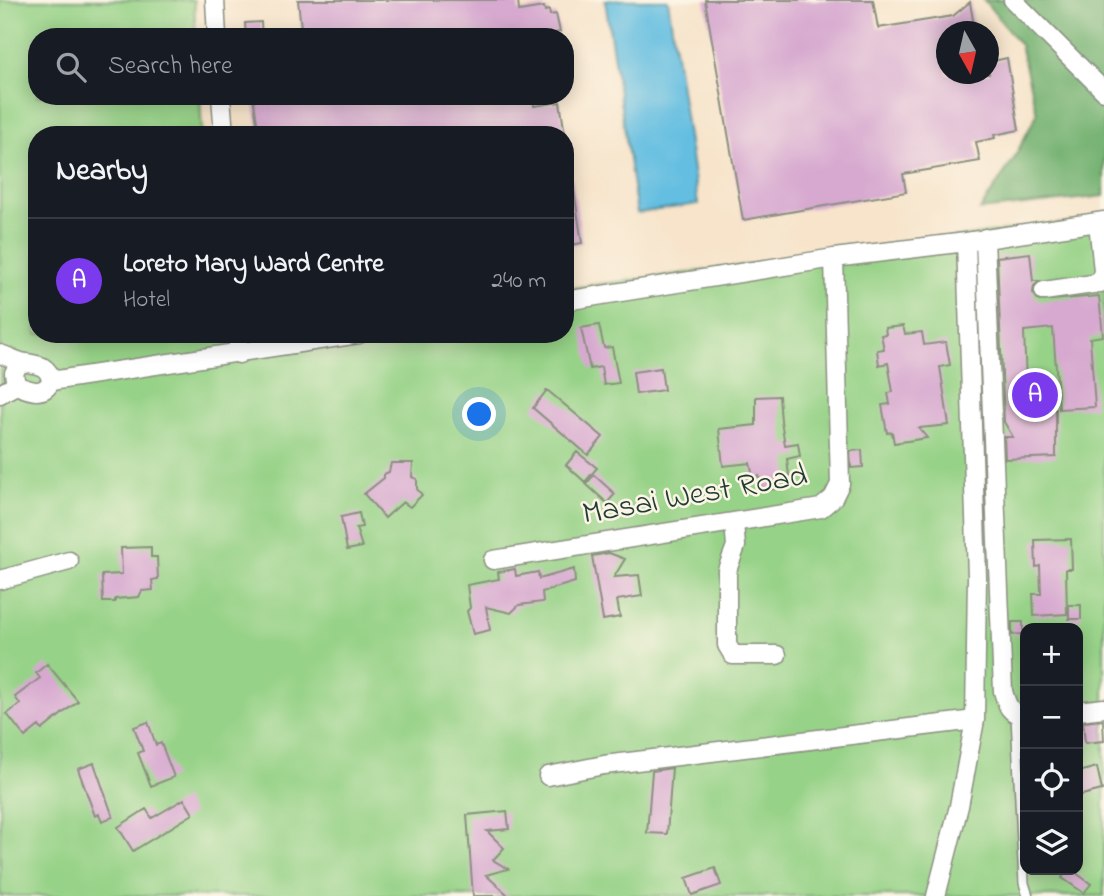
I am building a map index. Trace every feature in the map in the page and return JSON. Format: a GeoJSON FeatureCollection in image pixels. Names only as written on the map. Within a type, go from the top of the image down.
{"type":"FeatureCollection","features":[{"type":"Feature","properties":{"kind":"street"},"geometry":{"type":"LineString","coordinates":[[215,0],[217,28]]}},
{"type":"Feature","properties":{"kind":"street"},"geometry":{"type":"LineString","coordinates":[[1013,0],[1104,91]]}},
{"type":"Feature","properties":{"kind":"street"},"geometry":{"type":"LineString","coordinates":[[222,105],[223,126]]}},
{"type":"Feature","properties":{"kind":"street"},"geometry":{"type":"LineString","coordinates":[[574,300],[834,258],[966,242],[1101,221],[1103,271],[1100,283],[1044,291]]}},
{"type":"Feature","properties":{"kind":"street"},"geometry":{"type":"LineString","coordinates":[[985,238],[1003,691],[1008,709],[1020,715]]}},
{"type":"Feature","properties":{"kind":"street"},"geometry":{"type":"LineString","coordinates":[[936,896],[959,806],[975,720],[977,577],[966,242]]}},
{"type":"Feature","properties":{"kind":"street","name":"Masai West Road"},"geometry":{"type":"LineString","coordinates":[[493,560],[821,508],[833,498],[840,484],[834,258]]}},
{"type":"Feature","properties":{"kind":"street"},"geometry":{"type":"LineString","coordinates":[[238,343],[239,354]]}},
{"type":"Feature","properties":{"kind":"street"},"geometry":{"type":"LineString","coordinates":[[51,382],[305,343]]}},
{"type":"Feature","properties":{"kind":"street"},"geometry":{"type":"LineString","coordinates":[[0,354],[20,362],[40,365],[48,372],[51,382],[48,387],[40,391],[8,390],[20,362]]}},
{"type":"Feature","properties":{"kind":"street"},"geometry":{"type":"LineString","coordinates":[[734,523],[736,546],[727,570],[727,645],[733,655],[776,655]]}},
{"type":"Feature","properties":{"kind":"street"},"geometry":{"type":"LineString","coordinates":[[0,580],[69,561]]}},
{"type":"Feature","properties":{"kind":"street"},"geometry":{"type":"LineString","coordinates":[[1083,710],[1104,708]]}},
{"type":"Feature","properties":{"kind":"street"},"geometry":{"type":"LineString","coordinates":[[548,776],[604,765],[975,720]]}},
{"type":"Feature","properties":{"kind":"lane"},"geometry":{"type":"LineString","coordinates":[[1022,749],[1024,883],[1028,896]]}},
{"type":"Feature","properties":{"kind":"green space"},"geometry":{"type":"Polygon","coordinates":[[[0,0],[194,0],[196,28],[28,28],[28,105],[200,105],[202,126],[28,126],[28,343],[574,343],[574,288],[1104,218],[1104,896],[0,896],[0,0]]]}},
{"type":"Feature","properties":{"kind":"green space"},"geometry":{"type":"Polygon","coordinates":[[[984,0],[1104,0],[1104,196],[980,210],[1013,160],[1037,114],[1020,45],[984,0]]]}},
{"type":"Feature","properties":{"kind":"water"},"geometry":{"type":"Polygon","coordinates":[[[605,0],[668,0],[698,204],[637,213],[605,0]]]}},
{"type":"Feature","properties":{"kind":"building"},"geometry":{"type":"Polygon","coordinates":[[[298,0],[518,0],[519,11],[544,7],[545,11],[549,10],[550,15],[556,14],[559,28],[301,28],[298,0]]]}},
{"type":"Feature","properties":{"kind":"building"},"geometry":{"type":"Polygon","coordinates":[[[705,0],[873,0],[878,28],[953,16],[970,2],[973,21],[936,21],[936,84],[999,84],[999,60],[1007,58],[1019,130],[976,142],[980,161],[903,174],[906,192],[743,220],[705,0]]]}},
{"type":"Feature","properties":{"kind":"building"},"geometry":{"type":"Polygon","coordinates":[[[261,22],[261,28],[245,28],[245,23],[261,22]]]}},
{"type":"Feature","properties":{"kind":"building"},"geometry":{"type":"Polygon","coordinates":[[[254,105],[560,105],[564,126],[258,126],[254,105]]]}},
{"type":"Feature","properties":{"kind":"building"},"geometry":{"type":"Polygon","coordinates":[[[574,191],[582,243],[574,244],[574,191]]]}},
{"type":"Feature","properties":{"kind":"building"},"geometry":{"type":"Polygon","coordinates":[[[1030,253],[1033,281],[1040,281],[1034,286],[1033,293],[1039,301],[1099,296],[1103,336],[1090,338],[1095,407],[1059,409],[1053,328],[1024,331],[1027,409],[1056,409],[1056,457],[1005,459],[1004,437],[1013,437],[1004,422],[997,257],[1030,253]]]}},
{"type":"Feature","properties":{"kind":"building"},"geometry":{"type":"Polygon","coordinates":[[[599,325],[604,348],[612,347],[619,383],[604,385],[601,367],[590,369],[581,328],[599,325]]]}},
{"type":"Feature","properties":{"kind":"building"},"geometry":{"type":"Polygon","coordinates":[[[903,326],[905,334],[922,332],[924,345],[946,342],[950,365],[940,367],[949,425],[919,428],[927,438],[894,443],[892,432],[887,433],[882,405],[890,404],[888,393],[893,392],[888,363],[879,365],[877,350],[884,349],[881,335],[886,334],[885,328],[903,326]]]}},
{"type":"Feature","properties":{"kind":"building"},"geometry":{"type":"Polygon","coordinates":[[[661,368],[664,390],[636,394],[633,372],[661,368]]]}},
{"type":"Feature","properties":{"kind":"building"},"geometry":{"type":"Polygon","coordinates":[[[547,390],[603,437],[588,455],[533,408],[547,390]]]}},
{"type":"Feature","properties":{"kind":"building"},"geometry":{"type":"Polygon","coordinates":[[[779,396],[785,445],[798,443],[800,456],[787,459],[787,487],[762,491],[759,476],[753,477],[750,463],[723,466],[719,429],[756,425],[756,397],[779,396]]]}},
{"type":"Feature","properties":{"kind":"building"},"geometry":{"type":"Polygon","coordinates":[[[862,450],[863,467],[851,468],[850,451],[862,450]]]}},
{"type":"Feature","properties":{"kind":"building"},"geometry":{"type":"Polygon","coordinates":[[[577,452],[597,468],[585,482],[566,465],[577,452]]]}},
{"type":"Feature","properties":{"kind":"building"},"geometry":{"type":"Polygon","coordinates":[[[391,463],[413,463],[412,477],[417,479],[417,489],[422,495],[410,507],[403,502],[385,518],[364,494],[384,478],[391,463]]]}},
{"type":"Feature","properties":{"kind":"building"},"geometry":{"type":"Polygon","coordinates":[[[594,475],[615,494],[607,503],[586,484],[594,475]]]}},
{"type":"Feature","properties":{"kind":"building"},"geometry":{"type":"Polygon","coordinates":[[[359,513],[362,527],[356,528],[362,547],[347,550],[341,517],[359,513]]]}},
{"type":"Feature","properties":{"kind":"building"},"geometry":{"type":"Polygon","coordinates":[[[1071,539],[1072,569],[1066,569],[1067,614],[1034,616],[1033,594],[1041,594],[1035,540],[1071,539]]]}},
{"type":"Feature","properties":{"kind":"building"},"geometry":{"type":"Polygon","coordinates":[[[151,547],[151,557],[157,557],[158,579],[152,580],[153,590],[142,591],[139,597],[103,602],[102,575],[122,574],[121,548],[151,547]]]}},
{"type":"Feature","properties":{"kind":"building"},"geometry":{"type":"Polygon","coordinates":[[[609,553],[625,559],[614,577],[639,575],[642,596],[617,600],[620,617],[603,620],[592,556],[609,553]]]}},
{"type":"Feature","properties":{"kind":"building"},"geometry":{"type":"Polygon","coordinates":[[[515,569],[516,576],[538,572],[539,579],[574,569],[575,582],[542,592],[543,602],[519,605],[511,613],[486,607],[490,630],[473,634],[467,611],[470,608],[467,585],[499,579],[498,572],[515,569]]]}},
{"type":"Feature","properties":{"kind":"building"},"geometry":{"type":"Polygon","coordinates":[[[1069,605],[1081,605],[1081,619],[1069,619],[1069,605]]]}},
{"type":"Feature","properties":{"kind":"building"},"geometry":{"type":"Polygon","coordinates":[[[1012,622],[1023,622],[1020,623],[1020,634],[1012,635],[1012,622]]]}},
{"type":"Feature","properties":{"kind":"building"},"geometry":{"type":"Polygon","coordinates":[[[47,664],[78,701],[42,730],[39,726],[25,737],[7,714],[20,704],[15,697],[40,678],[36,673],[47,664]]]}},
{"type":"Feature","properties":{"kind":"building"},"geometry":{"type":"Polygon","coordinates":[[[1103,720],[1104,741],[1085,743],[1083,722],[1103,720]]]}},
{"type":"Feature","properties":{"kind":"building"},"geometry":{"type":"Polygon","coordinates":[[[148,722],[156,745],[161,743],[174,777],[151,786],[138,753],[143,751],[134,727],[148,722]]]}},
{"type":"Feature","properties":{"kind":"building"},"geometry":{"type":"Polygon","coordinates":[[[94,763],[113,817],[102,821],[99,814],[95,816],[78,769],[94,763]]]}},
{"type":"Feature","properties":{"kind":"building"},"geometry":{"type":"Polygon","coordinates":[[[1097,767],[1102,790],[1083,795],[1083,771],[1097,767]]]}},
{"type":"Feature","properties":{"kind":"building"},"geometry":{"type":"Polygon","coordinates":[[[672,768],[667,834],[647,833],[652,771],[672,768]]]}},
{"type":"Feature","properties":{"kind":"building"},"geometry":{"type":"Polygon","coordinates":[[[184,799],[193,814],[133,851],[118,827],[146,809],[152,818],[184,799]]]}},
{"type":"Feature","properties":{"kind":"building"},"geometry":{"type":"Polygon","coordinates":[[[507,811],[509,829],[487,831],[504,848],[493,860],[508,869],[486,875],[509,896],[473,896],[467,815],[507,811]]]}},
{"type":"Feature","properties":{"kind":"building"},"geometry":{"type":"Polygon","coordinates":[[[715,868],[721,885],[692,895],[686,878],[715,868]]]}},
{"type":"Feature","properties":{"kind":"building"},"geometry":{"type":"Polygon","coordinates":[[[1064,875],[1079,875],[1091,884],[1084,893],[1062,878],[1064,875]]]}},
{"type":"Feature","properties":{"kind":"place","name":"Loreto Mary Ward Centre"},"geometry":{"type":"Point","coordinates":[1035,395]}}]}
